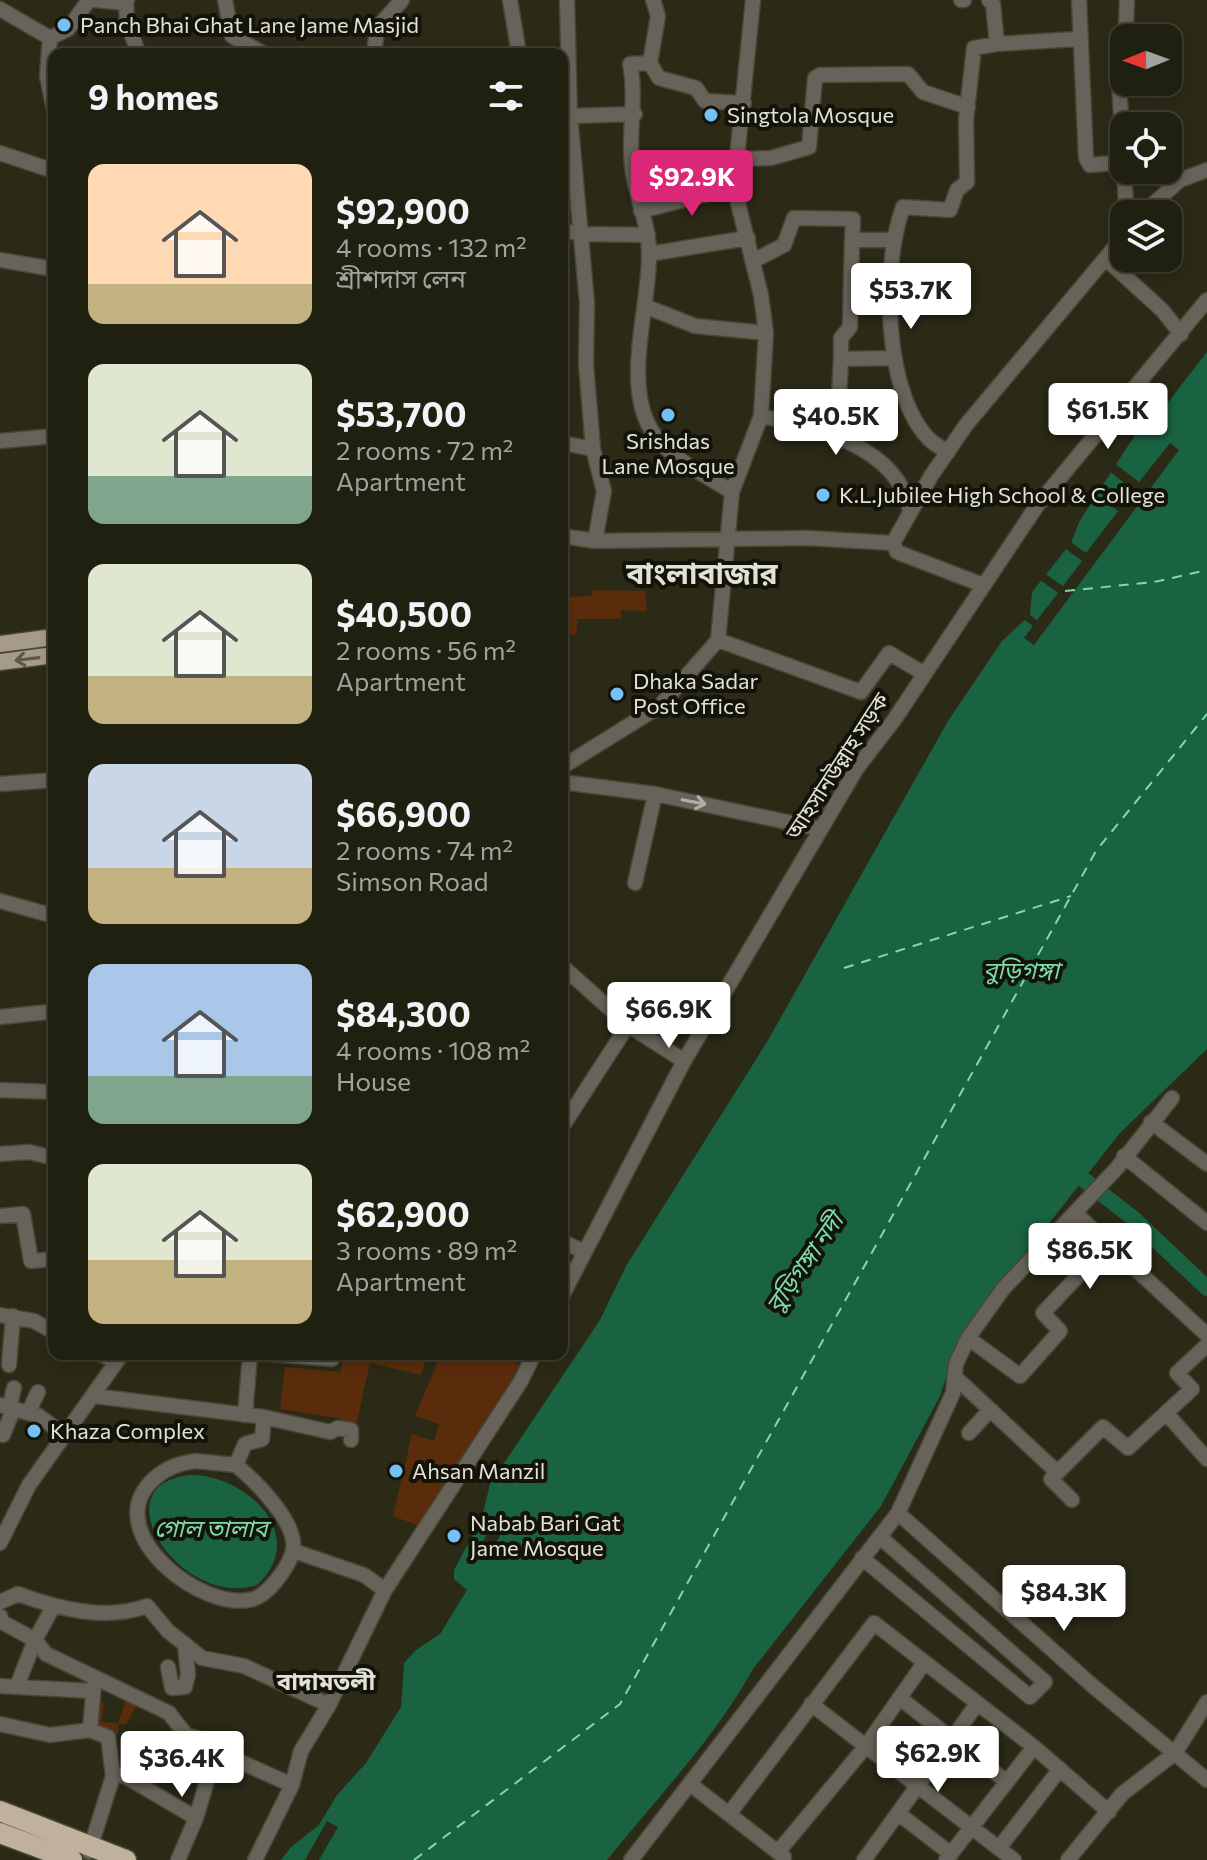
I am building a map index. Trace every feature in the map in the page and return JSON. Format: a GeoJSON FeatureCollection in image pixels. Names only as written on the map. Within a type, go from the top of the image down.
{"type":"FeatureCollection","features":[{"type":"Feature","properties":{"kind":"highway"},"geometry":{"type":"LineString","coordinates":[[0,1811],[89,1854]]}},
{"type":"Feature","properties":{"kind":"highway"},"geometry":{"type":"LineString","coordinates":[[0,1821],[89,1854]]}},
{"type":"Feature","properties":{"kind":"highway"},"geometry":{"type":"LineString","coordinates":[[0,1833],[126,1860]]}},
{"type":"Feature","properties":{"kind":"highway"},"geometry":{"type":"LineString","coordinates":[[0,1843],[47,1860]]}},
{"type":"Feature","properties":{"kind":"main road"},"geometry":{"type":"LineString","coordinates":[[0,644],[48,638]]}},
{"type":"Feature","properties":{"kind":"main road"},"geometry":{"type":"LineString","coordinates":[[0,662],[48,656]]}},
{"type":"Feature","properties":{"kind":"street"},"geometry":{"type":"LineString","coordinates":[[50,38],[68,29],[92,0],[126,2],[127,23],[137,48]]}},
{"type":"Feature","properties":{"kind":"street"},"geometry":{"type":"LineString","coordinates":[[225,0],[232,36],[253,48]]}},
{"type":"Feature","properties":{"kind":"street"},"geometry":{"type":"LineString","coordinates":[[375,48],[384,6],[402,0]]}},
{"type":"Feature","properties":{"kind":"street"},"geometry":{"type":"LineString","coordinates":[[510,0],[518,48]]}},
{"type":"Feature","properties":{"kind":"street"},"geometry":{"type":"LineString","coordinates":[[567,0],[570,116],[581,234],[593,449],[604,491],[595,541]]}},
{"type":"Feature","properties":{"kind":"street"},"geometry":{"type":"LineString","coordinates":[[653,0],[658,16],[650,63],[659,78],[696,88],[705,101],[744,103]]}},
{"type":"Feature","properties":{"kind":"street"},"geometry":{"type":"LineString","coordinates":[[568,763],[660,706],[718,640],[732,492],[761,416],[766,333],[748,238],[734,187],[753,0]]}},
{"type":"Feature","properties":{"kind":"street"},"geometry":{"type":"LineString","coordinates":[[989,0],[993,4],[997,44]]}},
{"type":"Feature","properties":{"kind":"street"},"geometry":{"type":"LineString","coordinates":[[1079,0],[1078,39],[1087,163],[1124,162],[1118,68],[1127,0]]}},
{"type":"Feature","properties":{"kind":"street"},"geometry":{"type":"LineString","coordinates":[[0,9],[50,38]]}},
{"type":"Feature","properties":{"kind":"street"},"geometry":{"type":"LineString","coordinates":[[49,48],[50,38]]}},
{"type":"Feature","properties":{"kind":"street"},"geometry":{"type":"LineString","coordinates":[[948,452],[928,439],[913,416],[895,358],[889,297],[892,240],[903,207],[950,210],[957,190],[967,182],[968,107],[974,48],[1078,39]]}},
{"type":"Feature","properties":{"kind":"street"},"geometry":{"type":"LineString","coordinates":[[650,63],[630,64],[635,114],[630,142],[649,254],[647,307],[639,326],[642,407],[649,425],[675,456],[732,492]]}},
{"type":"Feature","properties":{"kind":"street"},"geometry":{"type":"LineString","coordinates":[[737,159],[771,158],[811,145],[815,78],[820,75],[908,74],[923,92],[968,107]]}},
{"type":"Feature","properties":{"kind":"street"},"geometry":{"type":"LineString","coordinates":[[570,116],[635,114]]}},
{"type":"Feature","properties":{"kind":"street"},"geometry":{"type":"LineString","coordinates":[[0,153],[48,169]]}},
{"type":"Feature","properties":{"kind":"street"},"geometry":{"type":"LineString","coordinates":[[1158,200],[1180,180],[1207,170]]}},
{"type":"Feature","properties":{"kind":"street"},"geometry":{"type":"LineString","coordinates":[[641,211],[734,187]]}},
{"type":"Feature","properties":{"kind":"street"},"geometry":{"type":"LineString","coordinates":[[753,261],[784,245],[794,218],[853,219],[850,327],[841,338],[837,436]]}},
{"type":"Feature","properties":{"kind":"street"},"geometry":{"type":"LineString","coordinates":[[568,231],[648,235]]}},
{"type":"Feature","properties":{"kind":"street"},"geometry":{"type":"LineString","coordinates":[[649,254],[748,238]]}},
{"type":"Feature","properties":{"kind":"street"},"geometry":{"type":"LineString","coordinates":[[852,240],[892,240]]}},
{"type":"Feature","properties":{"kind":"street"},"geometry":{"type":"LineString","coordinates":[[893,543],[948,452],[1034,340],[1110,254]]}},
{"type":"Feature","properties":{"kind":"street"},"geometry":{"type":"LineString","coordinates":[[1106,259],[1162,310],[1181,334]]}},
{"type":"Feature","properties":{"kind":"street"},"geometry":{"type":"LineString","coordinates":[[0,260],[48,268]]}},
{"type":"Feature","properties":{"kind":"street","name":"আহসানউল্লাহ সড়ক"},"geometry":{"type":"LineString","coordinates":[[568,1284],[624,1182],[684,1061],[820,829],[1036,507],[1207,300]]}},
{"type":"Feature","properties":{"kind":"street"},"geometry":{"type":"LineString","coordinates":[[647,307],[695,326],[766,333]]}},
{"type":"Feature","properties":{"kind":"street"},"geometry":{"type":"LineString","coordinates":[[841,359],[895,358]]}},
{"type":"Feature","properties":{"kind":"street"},"geometry":{"type":"LineString","coordinates":[[761,416],[837,436],[856,445],[885,468],[907,495],[910,511]]}},
{"type":"Feature","properties":{"kind":"street"},"geometry":{"type":"LineString","coordinates":[[0,441],[48,437]]}},
{"type":"Feature","properties":{"kind":"street"},"geometry":{"type":"LineString","coordinates":[[568,444],[593,449]]}},
{"type":"Feature","properties":{"kind":"street"},"geometry":{"type":"LineString","coordinates":[[568,537],[595,541],[728,538],[893,543]]}},
{"type":"Feature","properties":{"kind":"street"},"geometry":{"type":"LineString","coordinates":[[893,543],[897,552],[983,585]]}},
{"type":"Feature","properties":{"kind":"street"},"geometry":{"type":"LineString","coordinates":[[718,640],[861,692],[889,653],[923,673]]}},
{"type":"Feature","properties":{"kind":"street"},"geometry":{"type":"LineString","coordinates":[[0,784],[48,780]]}},
{"type":"Feature","properties":{"kind":"street"},"geometry":{"type":"LineString","coordinates":[[568,783],[655,794],[820,829]]}},
{"type":"Feature","properties":{"kind":"street"},"geometry":{"type":"LineString","coordinates":[[635,883],[655,794]]}},
{"type":"Feature","properties":{"kind":"street"},"geometry":{"type":"LineString","coordinates":[[0,901],[48,914]]}},
{"type":"Feature","properties":{"kind":"street"},"geometry":{"type":"LineString","coordinates":[[568,971],[628,1025],[684,1061]]}},
{"type":"Feature","properties":{"kind":"street"},"geometry":{"type":"LineString","coordinates":[[0,1017],[48,1012]]}},
{"type":"Feature","properties":{"kind":"street"},"geometry":{"type":"LineString","coordinates":[[568,1118],[628,1025]]}},
{"type":"Feature","properties":{"kind":"street"},"geometry":{"type":"LineString","coordinates":[[0,1090],[48,1092]]}},
{"type":"Feature","properties":{"kind":"street"},"geometry":{"type":"LineString","coordinates":[[631,1860],[898,1513],[953,1393],[968,1338],[1003,1289],[1075,1213],[1172,1098]]}},
{"type":"Feature","properties":{"kind":"street"},"geometry":{"type":"LineString","coordinates":[[1151,1122],[1207,1164]]}},
{"type":"Feature","properties":{"kind":"street"},"geometry":{"type":"LineString","coordinates":[[0,1154],[29,1152],[48,1157]]}},
{"type":"Feature","properties":{"kind":"street"},"geometry":{"type":"LineString","coordinates":[[1124,1156],[1207,1223]]}},
{"type":"Feature","properties":{"kind":"street"},"geometry":{"type":"LineString","coordinates":[[1075,1213],[1207,1335]]}},
{"type":"Feature","properties":{"kind":"street"},"geometry":{"type":"LineString","coordinates":[[0,1216],[23,1214],[31,1261],[48,1260]]}},
{"type":"Feature","properties":{"kind":"street"},"geometry":{"type":"LineString","coordinates":[[968,1338],[1020,1376],[1060,1331],[1043,1313],[1109,1243]]}},
{"type":"Feature","properties":{"kind":"street"},"geometry":{"type":"LineString","coordinates":[[568,1244],[584,1252]]}},
{"type":"Feature","properties":{"kind":"street"},"geometry":{"type":"LineString","coordinates":[[5,1363],[6,1316],[34,1321],[48,1329]]}},
{"type":"Feature","properties":{"kind":"street"},"geometry":{"type":"LineString","coordinates":[[1072,1500],[1051,1479],[1057,1472],[1103,1427],[1128,1448],[1192,1389],[1177,1373],[1207,1345]]}},
{"type":"Feature","properties":{"kind":"street"},"geometry":{"type":"LineString","coordinates":[[0,1543],[29,1485],[118,1360]]}},
{"type":"Feature","properties":{"kind":"street"},"geometry":{"type":"LineString","coordinates":[[245,1415],[250,1360]]}},
{"type":"Feature","properties":{"kind":"street"},"geometry":{"type":"LineString","coordinates":[[255,1860],[292,1785],[301,1751],[329,1705],[385,1590],[521,1381],[531,1360]]}},
{"type":"Feature","properties":{"kind":"street"},"geometry":{"type":"LineString","coordinates":[[955,1377],[1057,1472]]}},
{"type":"Feature","properties":{"kind":"street"},"geometry":{"type":"LineString","coordinates":[[0,1434],[3,1435],[14,1388]]}},
{"type":"Feature","properties":{"kind":"street"},"geometry":{"type":"LineString","coordinates":[[94,1396],[264,1417],[330,1432],[337,1428],[351,1430],[351,1440]]}},
{"type":"Feature","properties":{"kind":"street"},"geometry":{"type":"LineString","coordinates":[[7,1408],[36,1404],[64,1435]]}},
{"type":"Feature","properties":{"kind":"street"},"geometry":{"type":"LineString","coordinates":[[969,1433],[990,1410]]}},
{"type":"Feature","properties":{"kind":"street"},"geometry":{"type":"LineString","coordinates":[[1166,1413],[1207,1459]]}},
{"type":"Feature","properties":{"kind":"street"},"geometry":{"type":"LineString","coordinates":[[236,1465],[245,1444],[262,1439],[264,1417]]}},
{"type":"Feature","properties":{"kind":"street"},"geometry":{"type":"LineString","coordinates":[[182,1463],[236,1465],[279,1512],[292,1536],[294,1551],[271,1585],[256,1598],[243,1601],[199,1589],[168,1569],[140,1531],[137,1505],[155,1478],[182,1463]]}},
{"type":"Feature","properties":{"kind":"street"},"geometry":{"type":"LineString","coordinates":[[898,1513],[1094,1687],[1207,1780]]}},
{"type":"Feature","properties":{"kind":"street"},"geometry":{"type":"LineString","coordinates":[[862,1558],[1030,1697],[1045,1682],[880,1537]]}},
{"type":"Feature","properties":{"kind":"street"},"geometry":{"type":"LineString","coordinates":[[294,1551],[364,1575],[385,1590]]}},
{"type":"Feature","properties":{"kind":"street"},"geometry":{"type":"LineString","coordinates":[[0,1602],[18,1594],[53,1607],[123,1615],[147,1606],[168,1631],[202,1658],[244,1666],[329,1705]]}},
{"type":"Feature","properties":{"kind":"street"},"geometry":{"type":"LineString","coordinates":[[17,1686],[35,1640],[53,1607]]}},
{"type":"Feature","properties":{"kind":"street"},"geometry":{"type":"LineString","coordinates":[[0,1616],[2,1622],[35,1640],[46,1654],[94,1684],[169,1713],[186,1735],[203,1740],[216,1751],[292,1785]]}},
{"type":"Feature","properties":{"kind":"street"},"geometry":{"type":"LineString","coordinates":[[729,1814],[874,1623],[1034,1747],[1109,1812]]}},
{"type":"Feature","properties":{"kind":"street"},"geometry":{"type":"LineString","coordinates":[[168,1667],[172,1688],[185,1687],[188,1675],[185,1644]]}},
{"type":"Feature","properties":{"kind":"street"},"geometry":{"type":"LineString","coordinates":[[690,1784],[784,1857],[901,1699],[924,1663]]}},
{"type":"Feature","properties":{"kind":"street"},"geometry":{"type":"LineString","coordinates":[[0,1686],[94,1684]]}},
{"type":"Feature","properties":{"kind":"street"},"geometry":{"type":"LineString","coordinates":[[90,1730],[94,1684]]}},
{"type":"Feature","properties":{"kind":"street"},"geometry":{"type":"LineString","coordinates":[[901,1699],[1007,1782]]}},
{"type":"Feature","properties":{"kind":"street"},"geometry":{"type":"LineString","coordinates":[[1068,1860],[1122,1794],[1175,1753],[1207,1702]]}},
{"type":"Feature","properties":{"kind":"street"},"geometry":{"type":"LineString","coordinates":[[811,1704],[1014,1860]]}},
{"type":"Feature","properties":{"kind":"street"},"geometry":{"type":"LineString","coordinates":[[864,1860],[919,1789],[977,1704]]}},
{"type":"Feature","properties":{"kind":"street"},"geometry":{"type":"LineString","coordinates":[[0,1724],[50,1735],[90,1730],[108,1737],[113,1776],[89,1854]]}},
{"type":"Feature","properties":{"kind":"street"},"geometry":{"type":"LineString","coordinates":[[899,1814],[949,1857],[1034,1747]]}},
{"type":"Feature","properties":{"kind":"street"},"geometry":{"type":"LineString","coordinates":[[178,1860],[196,1818],[216,1751]]}},
{"type":"Feature","properties":{"kind":"street"},"geometry":{"type":"LineString","coordinates":[[999,1848],[1060,1769]]}},
{"type":"Feature","properties":{"kind":"street"},"geometry":{"type":"LineString","coordinates":[[113,1776],[123,1775],[196,1818]]}},
{"type":"Feature","properties":{"kind":"shaded area"},"geometry":{"type":"Polygon","coordinates":[[[593,590],[645,591],[647,611],[621,610],[621,619],[578,619],[576,635],[568,636],[568,597],[592,596],[593,590]]]}},
{"type":"Feature","properties":{"kind":"shaded area"},"geometry":{"type":"Polygon","coordinates":[[[343,1360],[426,1360],[421,1375],[370,1363],[355,1430],[343,1428],[343,1419],[280,1409],[285,1367],[340,1372],[343,1360]]]}},
{"type":"Feature","properties":{"kind":"shaded area"},"geometry":{"type":"Polygon","coordinates":[[[438,1360],[510,1360],[522,1366],[424,1528],[393,1516],[412,1434],[434,1441],[439,1424],[415,1416],[438,1360]]]}},
{"type":"Feature","properties":{"kind":"shaded area"},"geometry":{"type":"Polygon","coordinates":[[[128,1695],[139,1701],[126,1724],[118,1724],[118,1734],[91,1729],[94,1702],[104,1703],[101,1722],[118,1723],[128,1695]]]}},
{"type":"Feature","properties":{"kind":"water","name":"বুড়িগঙ্গা"},"geometry":{"type":"Polygon","coordinates":[[[1207,352],[1207,1049],[1120,1133],[999,1287],[957,1348],[939,1398],[881,1506],[753,1669],[703,1744],[607,1860],[281,1860],[291,1847],[319,1825],[337,1795],[366,1763],[401,1707],[404,1663],[416,1650],[440,1634],[467,1590],[454,1579],[454,1570],[482,1518],[490,1484],[600,1320],[626,1266],[767,1042],[948,721],[1002,641],[1030,615],[1032,592],[1071,543],[1079,522],[1144,421],[1169,401],[1207,352]]]}},
{"type":"Feature","properties":{"kind":"water","name":"গোল তালাব"},"geometry":{"type":"Polygon","coordinates":[[[190,1475],[211,1477],[231,1485],[250,1496],[264,1511],[274,1528],[277,1547],[272,1566],[257,1585],[229,1588],[202,1580],[178,1564],[160,1543],[151,1521],[151,1500],[163,1484],[190,1475]]]}},
{"type":"Feature","properties":{"kind":"pier"},"geometry":{"type":"Polygon","coordinates":[[[1170,443],[1179,450],[1034,645],[1024,638],[1033,626],[1022,618],[1026,612],[1037,620],[1058,593],[1039,579],[1044,573],[1063,586],[1082,561],[1063,547],[1068,540],[1086,553],[1118,511],[1102,498],[1104,494],[1121,507],[1133,490],[1108,470],[1113,462],[1139,482],[1170,443]]]}},
{"type":"Feature","properties":{"kind":"pier"},"geometry":{"type":"Polygon","coordinates":[[[498,1514],[508,1519],[494,1548],[483,1542],[489,1529],[476,1522],[479,1516],[494,1523],[498,1514]]]}},
{"type":"Feature","properties":{"kind":"pier"},"geometry":{"type":"Polygon","coordinates":[[[327,1821],[338,1827],[319,1860],[305,1860],[327,1821]]]}},
{"type":"Feature","properties":{"kind":"waterway"},"geometry":{"type":"LineString","coordinates":[[1066,1166],[1133,1218],[1207,1288]]}},
{"type":"Feature","properties":{"kind":"ferry route"},"geometry":{"type":"LineString","coordinates":[[1065,591],[1154,582],[1207,570]]}},
{"type":"Feature","properties":{"kind":"ferry route"},"geometry":{"type":"LineString","coordinates":[[414,1860],[620,1704],[1096,851],[1207,714]]}},
{"type":"Feature","properties":{"kind":"ferry route"},"geometry":{"type":"LineString","coordinates":[[844,968],[1071,896]]}},
{"type":"Feature","properties":{"kind":"place","name":"Panch Bhai Ghat Lane Jame Masjid"},"geometry":{"type":"Point","coordinates":[64,25]}},
{"type":"Feature","properties":{"kind":"place","name":"Singtola Mosque"},"geometry":{"type":"Point","coordinates":[711,115]}},
{"type":"Feature","properties":{"kind":"place","name":"Srishdas Lane Mosque"},"geometry":{"type":"Point","coordinates":[668,415]}},
{"type":"Feature","properties":{"kind":"place","name":"K.L.Jubilee High School & College"},"geometry":{"type":"Point","coordinates":[823,495]}},
{"type":"Feature","properties":{"kind":"place","name":"Dhaka Sadar Post Office"},"geometry":{"type":"Point","coordinates":[617,694]}},
{"type":"Feature","properties":{"kind":"place","name":"Khaza Complex"},"geometry":{"type":"Point","coordinates":[34,1431]}},
{"type":"Feature","properties":{"kind":"place","name":"Ahsan Manzil"},"geometry":{"type":"Point","coordinates":[396,1471]}},
{"type":"Feature","properties":{"kind":"place","name":"Nabab Bari Gat Jame Mosque"},"geometry":{"type":"Point","coordinates":[454,1536]}},
{"type":"Feature","properties":{"kind":"district","name":"বাংলাবাজার"},"geometry":{"type":"Point","coordinates":[702,574]}},
{"type":"Feature","properties":{"kind":"district","name":"বাদামতলী"},"geometry":{"type":"Point","coordinates":[326,1682]}},
{"type":"Feature","properties":{"kind":"water label","name":"বুড়িগঙ্গা নদী"},"geometry":{"type":"Point","coordinates":[805,1263]}}]}
